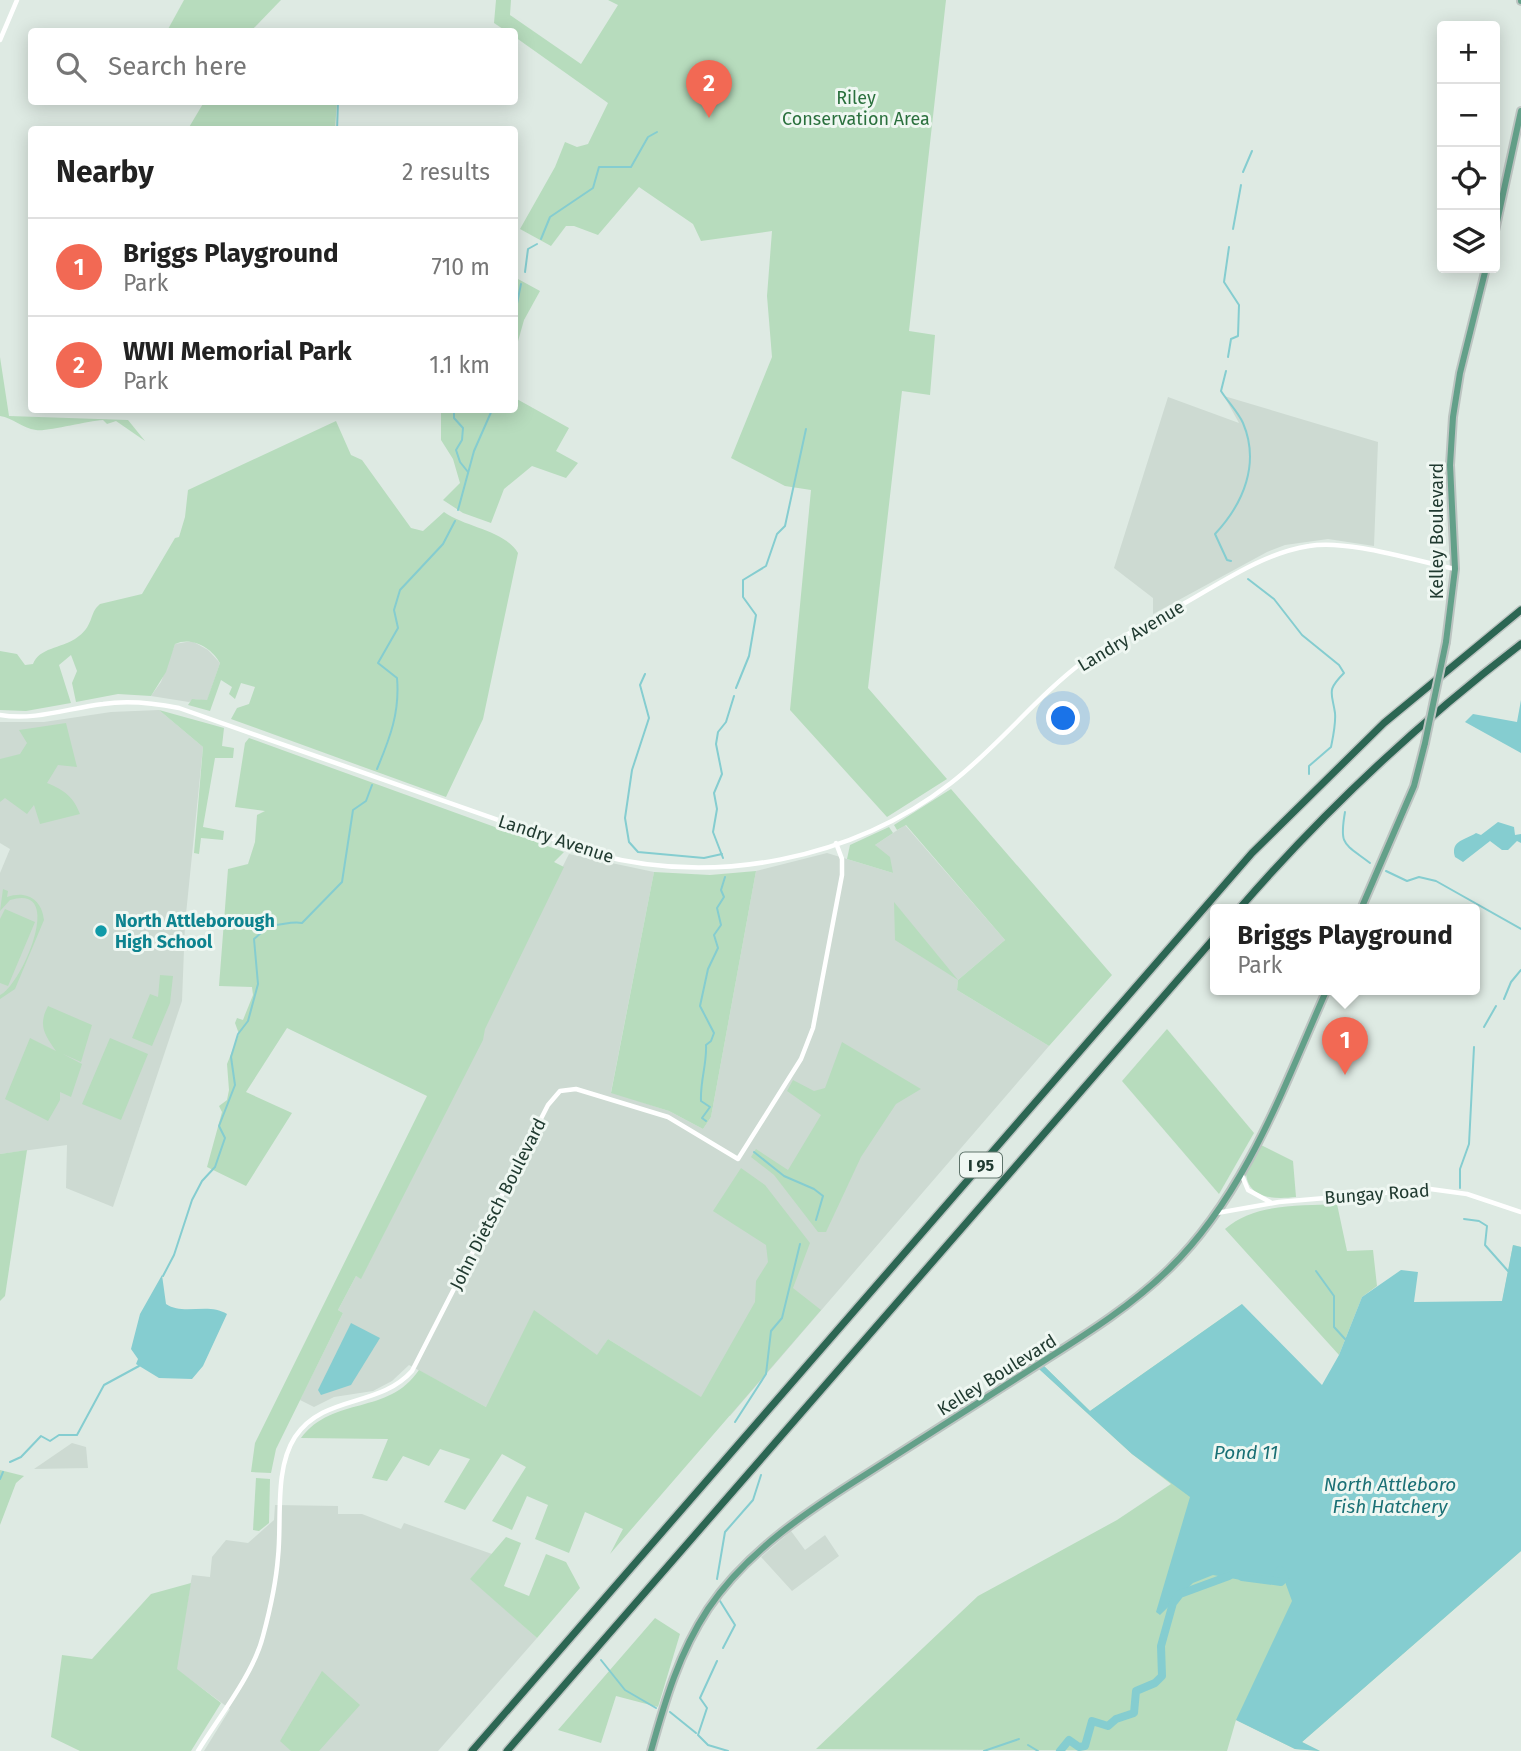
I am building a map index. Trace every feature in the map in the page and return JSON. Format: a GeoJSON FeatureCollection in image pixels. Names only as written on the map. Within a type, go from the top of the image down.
{"type":"FeatureCollection","features":[{"type":"Feature","properties":{"kind":"highway","name":"I 95"},"geometry":{"type":"LineString","coordinates":[[472,1751],[1263,842],[1384,723],[1521,610]]}},
{"type":"Feature","properties":{"kind":"highway"},"geometry":{"type":"LineString","coordinates":[[1244,904],[1296,846],[1378,764],[1447,703],[1521,644]]}},
{"type":"Feature","properties":{"kind":"highway","name":"I 95"},"geometry":{"type":"LineString","coordinates":[[508,1751],[1210,943]]}},
{"type":"Feature","properties":{"kind":"main road"},"geometry":{"type":"LineString","coordinates":[[1500,210],[1521,111]]}},
{"type":"Feature","properties":{"kind":"main road","name":"Kelley Boulevard"},"geometry":{"type":"LineString","coordinates":[[1363,904],[1414,786],[1446,642],[1455,569],[1450,465],[1453,419],[1460,373],[1485,273]]}},
{"type":"Feature","properties":{"kind":"main road","name":"Kelley Boulevard"},"geometry":{"type":"LineString","coordinates":[[651,1751],[671,1683],[689,1641],[709,1608],[743,1567],[783,1531],[828,1499],[1120,1312],[1171,1267],[1216,1213],[1241,1172],[1273,1110],[1323,995]]}},
{"type":"Feature","properties":{"kind":"street"},"geometry":{"type":"LineString","coordinates":[[0,40],[17,0]]}},
{"type":"Feature","properties":{"kind":"street","name":"Landry Avenue"},"geometry":{"type":"LineString","coordinates":[[0,715],[37,716],[112,703],[151,703],[179,708],[563,844],[628,862],[685,868],[735,866],[770,862],[836,844],[899,817],[953,782],[1062,680],[1096,653],[1271,556],[1322,544],[1455,569]]}},
{"type":"Feature","properties":{"kind":"street","name":"John Dietsch Boulevard"},"geometry":{"type":"LineString","coordinates":[[198,1751],[252,1663],[262,1641],[278,1559],[286,1461],[293,1440],[321,1412],[335,1405],[378,1396],[402,1382],[412,1371],[548,1105],[561,1091],[576,1089],[655,1112],[680,1123],[738,1158],[801,1059],[813,1028],[842,875],[842,859],[836,844]]}},
{"type":"Feature","properties":{"kind":"street"},"geometry":{"type":"LineString","coordinates":[[1241,1172],[1251,1192],[1273,1203]]}},
{"type":"Feature","properties":{"kind":"street","name":"Bungay Road"},"geometry":{"type":"LineString","coordinates":[[1216,1213],[1273,1203],[1438,1190],[1476,1197],[1521,1212]]}},
{"type":"Feature","properties":{"kind":"shaded area"},"geometry":{"type":"Polygon","coordinates":[[[1224,396],[1378,442],[1374,546],[1328,539],[1285,545],[1267,552],[1153,614],[1153,598],[1114,568],[1168,397],[1239,423],[1224,396]]]}},
{"type":"Feature","properties":{"kind":"shaded area"},"geometry":{"type":"Polygon","coordinates":[[[192,641],[208,650],[220,663],[207,701],[195,699],[189,702],[151,696],[161,682],[175,644],[192,641]]]}},
{"type":"Feature","properties":{"kind":"shaded area"},"geometry":{"type":"Polygon","coordinates":[[[159,710],[203,747],[185,924],[182,1001],[113,1207],[66,1188],[67,1145],[0,1154],[0,873],[10,849],[0,843],[0,722],[44,722],[111,712],[159,710]]]}},
{"type":"Feature","properties":{"kind":"shaded area"},"geometry":{"type":"Polygon","coordinates":[[[905,825],[1005,940],[958,980],[957,990],[1049,1046],[730,1416],[608,1339],[598,1355],[486,1407],[409,1365],[392,1381],[373,1391],[334,1397],[314,1407],[300,1400],[343,1313],[338,1310],[356,1276],[361,1278],[482,1040],[477,1037],[569,854],[654,872],[611,1092],[669,1111],[703,1129],[711,1117],[756,871],[827,853],[893,873],[875,845],[905,825]]]}},
{"type":"Feature","properties":{"kind":"shaded area"},"geometry":{"type":"Polygon","coordinates":[[[72,1443],[86,1447],[88,1468],[34,1469],[72,1443]]]}},
{"type":"Feature","properties":{"kind":"shaded area"},"geometry":{"type":"Polygon","coordinates":[[[275,1505],[338,1506],[338,1514],[362,1514],[401,1529],[404,1523],[492,1554],[471,1579],[537,1638],[438,1751],[204,1751],[230,1709],[176,1669],[192,1575],[210,1577],[212,1557],[226,1540],[248,1543],[274,1520],[275,1505]]]}},
{"type":"Feature","properties":{"kind":"shaded area"},"geometry":{"type":"Polygon","coordinates":[[[791,1531],[805,1550],[825,1535],[839,1556],[792,1591],[761,1557],[791,1531]]]}},
{"type":"Feature","properties":{"kind":"green space"},"geometry":{"type":"Polygon","coordinates":[[[184,0],[281,0],[254,28],[169,28],[184,0]]]}},
{"type":"Feature","properties":{"kind":"green space","name":"Riley Conservation Area"},"geometry":{"type":"Polygon","coordinates":[[[496,0],[511,0],[510,15],[581,64],[618,5],[608,0],[946,0],[909,331],[935,335],[930,395],[902,391],[868,688],[947,779],[887,817],[790,710],[811,490],[785,486],[731,458],[772,357],[767,296],[772,231],[701,241],[693,224],[639,187],[598,235],[574,226],[566,226],[551,246],[520,229],[555,167],[565,142],[577,147],[588,144],[608,103],[518,39],[518,28],[502,28],[494,23],[496,0]]]}},
{"type":"Feature","properties":{"kind":"green space"},"geometry":{"type":"Polygon","coordinates":[[[202,105],[337,105],[335,126],[190,126],[202,105]]]}},
{"type":"Feature","properties":{"kind":"green space"},"geometry":{"type":"Polygon","coordinates":[[[518,279],[540,291],[524,320],[518,341],[518,279]]]}},
{"type":"Feature","properties":{"kind":"green space"},"geometry":{"type":"Polygon","coordinates":[[[0,357],[9,416],[128,420],[145,441],[116,421],[107,424],[103,420],[36,430],[0,416],[0,357]]]}},
{"type":"Feature","properties":{"kind":"green space"},"geometry":{"type":"Polygon","coordinates":[[[518,400],[569,428],[556,451],[578,463],[566,478],[532,466],[504,489],[491,523],[463,513],[443,500],[460,483],[453,459],[441,440],[441,413],[518,413],[518,400]]]}},
{"type":"Feature","properties":{"kind":"green space"},"geometry":{"type":"Polygon","coordinates":[[[336,421],[351,455],[362,460],[411,528],[423,531],[444,512],[504,539],[518,553],[483,719],[446,797],[231,719],[237,708],[249,704],[255,687],[241,683],[235,699],[229,694],[232,687],[221,680],[210,711],[188,705],[192,699],[207,700],[220,663],[207,648],[188,641],[175,644],[166,672],[151,696],[118,694],[76,702],[72,683],[77,671],[71,655],[59,665],[71,703],[26,711],[0,710],[0,651],[17,654],[25,665],[33,664],[45,651],[69,642],[81,634],[100,604],[142,594],[175,538],[179,537],[185,517],[188,490],[336,421]]]}},
{"type":"Feature","properties":{"kind":"green space"},"geometry":{"type":"Polygon","coordinates":[[[159,710],[224,728],[222,746],[234,748],[233,758],[215,758],[203,827],[224,831],[223,840],[201,838],[199,854],[194,853],[203,747],[159,710]]]}},
{"type":"Feature","properties":{"kind":"green space"},"geometry":{"type":"Polygon","coordinates":[[[66,723],[77,767],[58,765],[47,783],[67,794],[80,814],[40,824],[34,805],[27,814],[5,798],[0,802],[0,759],[20,754],[27,743],[19,730],[66,723]]]}},
{"type":"Feature","properties":{"kind":"green space"},"geometry":{"type":"Polygon","coordinates":[[[249,738],[564,852],[554,862],[564,867],[485,1029],[483,1040],[361,1279],[356,1276],[338,1310],[343,1313],[276,1449],[271,1473],[251,1472],[255,1443],[427,1096],[287,1028],[246,1092],[292,1113],[246,1186],[207,1167],[222,1112],[219,1106],[227,1100],[229,1090],[227,1064],[239,1034],[235,1023],[237,1018],[243,1020],[253,995],[252,987],[219,986],[228,869],[248,864],[255,842],[257,815],[265,811],[235,807],[245,743],[249,738]]]}},
{"type":"Feature","properties":{"kind":"green space"},"geometry":{"type":"Polygon","coordinates":[[[951,789],[1112,975],[1049,1046],[957,990],[958,980],[1005,940],[906,825],[897,830],[894,825],[951,789]]]}},
{"type":"Feature","properties":{"kind":"green space"},"geometry":{"type":"Polygon","coordinates":[[[889,827],[893,833],[875,845],[890,857],[893,873],[847,859],[850,845],[889,827]]]}},
{"type":"Feature","properties":{"kind":"green space"},"geometry":{"type":"Polygon","coordinates":[[[756,871],[711,1117],[703,1129],[669,1111],[611,1093],[654,872],[710,875],[756,871]]]}},
{"type":"Feature","properties":{"kind":"green space"},"geometry":{"type":"Polygon","coordinates":[[[3,889],[8,891],[7,897],[21,895],[32,898],[40,907],[44,920],[15,989],[0,999],[0,995],[9,988],[27,956],[37,920],[35,906],[27,899],[10,900],[0,911],[3,889]]]}},
{"type":"Feature","properties":{"kind":"green space"},"geometry":{"type":"Polygon","coordinates":[[[894,902],[958,980],[895,940],[894,902]]]}},
{"type":"Feature","properties":{"kind":"green space"},"geometry":{"type":"Polygon","coordinates":[[[5,909],[35,922],[8,986],[0,983],[0,919],[5,909]]]}},
{"type":"Feature","properties":{"kind":"green space"},"geometry":{"type":"Polygon","coordinates":[[[160,975],[173,976],[170,1003],[152,1046],[132,1038],[150,994],[158,997],[160,975]]]}},
{"type":"Feature","properties":{"kind":"green space"},"geometry":{"type":"Polygon","coordinates":[[[48,1006],[92,1025],[81,1062],[63,1054],[82,1064],[71,1097],[60,1092],[60,1100],[48,1121],[5,1099],[30,1038],[56,1051],[43,1024],[48,1006]]]}},
{"type":"Feature","properties":{"kind":"green space"},"geometry":{"type":"Polygon","coordinates":[[[1167,1029],[1254,1133],[1219,1194],[1122,1081],[1167,1029]]]}},
{"type":"Feature","properties":{"kind":"green space"},"geometry":{"type":"Polygon","coordinates":[[[110,1038],[148,1054],[121,1120],[82,1104],[110,1038]]]}},
{"type":"Feature","properties":{"kind":"green space"},"geometry":{"type":"Polygon","coordinates":[[[842,1042],[921,1089],[896,1104],[861,1157],[826,1232],[818,1232],[774,1175],[751,1157],[756,1149],[788,1170],[821,1115],[787,1091],[793,1080],[814,1091],[825,1088],[842,1042]]]}},
{"type":"Feature","properties":{"kind":"green space"},"geometry":{"type":"Polygon","coordinates":[[[1261,1145],[1293,1161],[1296,1197],[1265,1196],[1252,1189],[1246,1174],[1261,1145]]]}},
{"type":"Feature","properties":{"kind":"green space"},"geometry":{"type":"Polygon","coordinates":[[[27,1150],[5,1296],[0,1301],[0,1154],[27,1150]]]}},
{"type":"Feature","properties":{"kind":"green space"},"geometry":{"type":"Polygon","coordinates":[[[741,1168],[765,1185],[810,1243],[793,1288],[821,1310],[610,1554],[623,1529],[585,1512],[569,1553],[535,1539],[548,1505],[527,1496],[512,1530],[492,1521],[526,1467],[502,1454],[465,1510],[444,1502],[470,1459],[440,1449],[429,1466],[403,1456],[387,1481],[372,1478],[388,1439],[301,1438],[314,1425],[329,1416],[392,1394],[419,1370],[486,1407],[534,1310],[597,1355],[608,1339],[701,1397],[755,1302],[756,1281],[768,1262],[766,1245],[713,1211],[741,1168]]]}},
{"type":"Feature","properties":{"kind":"green space"},"geometry":{"type":"Polygon","coordinates":[[[1337,1204],[1347,1251],[1373,1250],[1377,1286],[1362,1297],[1339,1355],[1225,1229],[1250,1214],[1264,1210],[1337,1204]]]}},
{"type":"Feature","properties":{"kind":"green space","name":"North Attleboro Fish Hatchery"},"geometry":{"type":"Polygon","coordinates":[[[1513,1245],[1521,1247],[1521,1551],[1302,1742],[1320,1751],[1295,1749],[1236,1720],[1227,1751],[816,1749],[978,1596],[1117,1520],[1171,1484],[1132,1454],[1039,1369],[1044,1366],[1090,1411],[1242,1304],[1195,1444],[1502,1303],[1513,1245]]]}},
{"type":"Feature","properties":{"kind":"green space"},"geometry":{"type":"Polygon","coordinates":[[[0,1470],[24,1476],[16,1483],[0,1525],[0,1470]]]}},
{"type":"Feature","properties":{"kind":"green space"},"geometry":{"type":"Polygon","coordinates":[[[256,1478],[270,1479],[269,1523],[259,1531],[253,1530],[256,1478]]]}},
{"type":"Feature","properties":{"kind":"green space"},"geometry":{"type":"Polygon","coordinates":[[[506,1537],[521,1543],[504,1586],[529,1596],[546,1554],[566,1562],[580,1588],[537,1638],[470,1579],[506,1537]]]}},
{"type":"Feature","properties":{"kind":"green space"},"geometry":{"type":"Polygon","coordinates":[[[191,1583],[177,1669],[221,1703],[191,1751],[80,1751],[51,1737],[62,1655],[92,1659],[151,1594],[191,1583]]]}},
{"type":"Feature","properties":{"kind":"green space"},"geometry":{"type":"Polygon","coordinates":[[[655,1618],[680,1634],[658,1707],[616,1696],[601,1743],[558,1730],[655,1618]]]}},
{"type":"Feature","properties":{"kind":"green space"},"geometry":{"type":"Polygon","coordinates":[[[322,1671],[360,1705],[319,1751],[291,1751],[280,1741],[322,1671]]]}},
{"type":"Feature","properties":{"kind":"water"},"geometry":{"type":"Polygon","coordinates":[[[1521,700],[1521,753],[1465,722],[1473,714],[1517,722],[1521,700]]]}},
{"type":"Feature","properties":{"kind":"water"},"geometry":{"type":"Polygon","coordinates":[[[1498,822],[1514,827],[1515,835],[1521,834],[1521,843],[1517,841],[1508,850],[1502,850],[1490,841],[1463,862],[1455,857],[1455,847],[1460,841],[1476,833],[1481,835],[1498,822]]]}},
{"type":"Feature","properties":{"kind":"water","name":"North Attleboro Fish Hatchery"},"geometry":{"type":"Polygon","coordinates":[[[1513,1245],[1521,1247],[1521,1551],[1302,1742],[1320,1751],[1295,1749],[1236,1720],[1292,1601],[1284,1579],[1241,1580],[1213,1575],[1193,1583],[1160,1615],[1156,1612],[1190,1497],[1132,1454],[1039,1369],[1044,1366],[1090,1411],[1242,1304],[1322,1385],[1339,1355],[1362,1297],[1401,1270],[1418,1272],[1414,1302],[1502,1301],[1513,1245]]]}},
{"type":"Feature","properties":{"kind":"water"},"geometry":{"type":"Polygon","coordinates":[[[162,1275],[166,1304],[180,1309],[212,1309],[227,1314],[203,1366],[192,1379],[159,1378],[136,1364],[138,1359],[131,1349],[140,1314],[162,1275]]]}},
{"type":"Feature","properties":{"kind":"water"},"geometry":{"type":"Polygon","coordinates":[[[351,1323],[380,1338],[351,1385],[321,1395],[318,1390],[351,1323]]]}},
{"type":"Feature","properties":{"kind":"waterway"},"geometry":{"type":"LineString","coordinates":[[337,126],[338,105]]}},
{"type":"Feature","properties":{"kind":"waterway"},"geometry":{"type":"LineString","coordinates":[[541,239],[550,217],[593,188],[599,167],[631,167],[648,137],[657,132]]}},
{"type":"Feature","properties":{"kind":"waterway"},"geometry":{"type":"LineString","coordinates":[[1243,172],[1252,151]]}},
{"type":"Feature","properties":{"kind":"waterway"},"geometry":{"type":"LineString","coordinates":[[1233,229],[1241,185]]}},
{"type":"Feature","properties":{"kind":"waterway"},"geometry":{"type":"LineString","coordinates":[[525,272],[528,249],[537,244]]}},
{"type":"Feature","properties":{"kind":"waterway"},"geometry":{"type":"LineString","coordinates":[[1228,357],[1231,339],[1238,336],[1239,305],[1224,282],[1229,247]]}},
{"type":"Feature","properties":{"kind":"waterway"},"geometry":{"type":"LineString","coordinates":[[518,299],[521,284]]}},
{"type":"Feature","properties":{"kind":"waterway"},"geometry":{"type":"LineString","coordinates":[[1226,371],[1221,391],[1243,423],[1250,453],[1241,496],[1215,534],[1227,560],[1231,561]]}},
{"type":"Feature","properties":{"kind":"waterway"},"geometry":{"type":"LineString","coordinates":[[454,413],[454,418],[463,428],[462,440],[456,450],[460,462],[468,472]]}},
{"type":"Feature","properties":{"kind":"waterway"},"geometry":{"type":"LineString","coordinates":[[458,510],[474,451],[491,413]]}},
{"type":"Feature","properties":{"kind":"waterway"},"geometry":{"type":"LineString","coordinates":[[736,688],[749,656],[756,615],[743,597],[743,580],[766,566],[777,534],[785,526],[806,429]]}},
{"type":"Feature","properties":{"kind":"waterway"},"geometry":{"type":"LineString","coordinates":[[377,769],[393,725],[398,690],[397,678],[378,663],[398,628],[394,610],[400,590],[443,544],[455,521]]}},
{"type":"Feature","properties":{"kind":"waterway"},"geometry":{"type":"LineString","coordinates":[[1248,579],[1274,599],[1302,635],[1339,665],[1344,673],[1332,688],[1335,717],[1331,747],[1309,766],[1309,774]]}},
{"type":"Feature","properties":{"kind":"waterway"},"geometry":{"type":"LineString","coordinates":[[645,674],[640,685],[649,718],[632,770],[625,818],[629,842],[638,852],[704,858],[722,854]]}},
{"type":"Feature","properties":{"kind":"waterway"},"geometry":{"type":"LineString","coordinates":[[723,858],[713,832],[717,809],[714,793],[722,774],[716,744],[718,732],[726,722],[734,696]]}},
{"type":"Feature","properties":{"kind":"waterway"},"geometry":{"type":"LineString","coordinates":[[163,1276],[174,1255],[192,1200],[202,1181],[215,1167],[225,1138],[219,1126],[235,1085],[231,1057],[238,1034],[248,1021],[258,984],[254,939],[270,925],[302,923],[342,882],[353,810],[366,801],[372,785]]}},
{"type":"Feature","properties":{"kind":"waterway"},"geometry":{"type":"LineString","coordinates":[[1345,812],[1343,838],[1349,847],[1370,863]]}},
{"type":"Feature","properties":{"kind":"waterway"},"geometry":{"type":"LineString","coordinates":[[1386,871],[1407,881],[1419,877],[1436,881],[1477,904]]}},
{"type":"Feature","properties":{"kind":"waterway"},"geometry":{"type":"LineString","coordinates":[[706,1121],[702,1118],[710,1107],[701,1101],[702,1086],[706,1045],[714,1033],[700,1006],[708,969],[718,948],[714,935],[721,925],[717,908],[724,897],[721,890],[725,877]]}},
{"type":"Feature","properties":{"kind":"waterway"},"geometry":{"type":"LineString","coordinates":[[1480,906],[1521,929]]}},
{"type":"Feature","properties":{"kind":"waterway"},"geometry":{"type":"LineString","coordinates":[[1504,999],[1511,982],[1521,970]]}},
{"type":"Feature","properties":{"kind":"waterway"},"geometry":{"type":"LineString","coordinates":[[1484,1027],[1496,1006]]}},
{"type":"Feature","properties":{"kind":"waterway"},"geometry":{"type":"LineString","coordinates":[[1460,1188],[1460,1169],[1469,1144],[1474,1047]]}},
{"type":"Feature","properties":{"kind":"waterway"},"geometry":{"type":"LineString","coordinates":[[754,1152],[784,1176],[814,1189],[823,1196],[816,1220]]}},
{"type":"Feature","properties":{"kind":"waterway"},"geometry":{"type":"LineString","coordinates":[[1464,1219],[1479,1221],[1487,1226],[1485,1245],[1508,1271]]}},
{"type":"Feature","properties":{"kind":"waterway"},"geometry":{"type":"LineString","coordinates":[[735,1422],[766,1374],[771,1331],[782,1318],[800,1244]]}},
{"type":"Feature","properties":{"kind":"waterway"},"geometry":{"type":"LineString","coordinates":[[1316,1271],[1334,1296],[1334,1327],[1345,1339]]}},
{"type":"Feature","properties":{"kind":"waterway"},"geometry":{"type":"LineString","coordinates":[[10,1462],[21,1457],[41,1436],[50,1441],[59,1435],[77,1435],[104,1385],[139,1366]]}},
{"type":"Feature","properties":{"kind":"waterway"},"geometry":{"type":"LineString","coordinates":[[0,1479],[3,1472]]}},
{"type":"Feature","properties":{"kind":"waterway"},"geometry":{"type":"LineString","coordinates":[[717,1579],[725,1532],[753,1500],[761,1475]]}},
{"type":"Feature","properties":{"kind":"waterway"},"geometry":{"type":"LineString","coordinates":[[1242,1577],[1281,1582],[1285,1578],[1280,1570]]}},
{"type":"Feature","properties":{"kind":"waterway"},"geometry":{"type":"LineString","coordinates":[[1060,1751],[1069,1740],[1079,1747],[1085,1746],[1092,1721],[1108,1726],[1116,1719],[1134,1713],[1136,1691],[1155,1683],[1162,1676],[1161,1646],[1173,1603],[1180,1594],[1229,1576]]}},
{"type":"Feature","properties":{"kind":"waterway"},"geometry":{"type":"LineString","coordinates":[[720,1601],[735,1625],[723,1648]]}},
{"type":"Feature","properties":{"kind":"waterway"},"geometry":{"type":"LineString","coordinates":[[601,1660],[625,1690],[656,1708]]}},
{"type":"Feature","properties":{"kind":"waterway"},"geometry":{"type":"LineString","coordinates":[[717,1661],[700,1698],[707,1708],[698,1735],[708,1745],[728,1751]]}},
{"type":"Feature","properties":{"kind":"waterway"},"geometry":{"type":"LineString","coordinates":[[670,1712],[696,1733]]}},
{"type":"Feature","properties":{"kind":"waterway"},"geometry":{"type":"LineString","coordinates":[[984,1751],[1019,1739]]}},
{"type":"Feature","properties":{"kind":"waterway"},"geometry":{"type":"LineString","coordinates":[[1028,1745],[1038,1751]]}},
{"type":"Feature","properties":{"kind":"place","name":"WWI Memorial Park"},"geometry":{"type":"Point","coordinates":[709,118]}},
{"type":"Feature","properties":{"kind":"place","name":"North Attleborough High School"},"geometry":{"type":"Point","coordinates":[101,931]}},
{"type":"Feature","properties":{"kind":"place","name":"Briggs Playground"},"geometry":{"type":"Point","coordinates":[1345,1075]}},
{"type":"Feature","properties":{"kind":"water label","name":"Pond 11"},"geometry":{"type":"Point","coordinates":[1246,1452]}}]}
